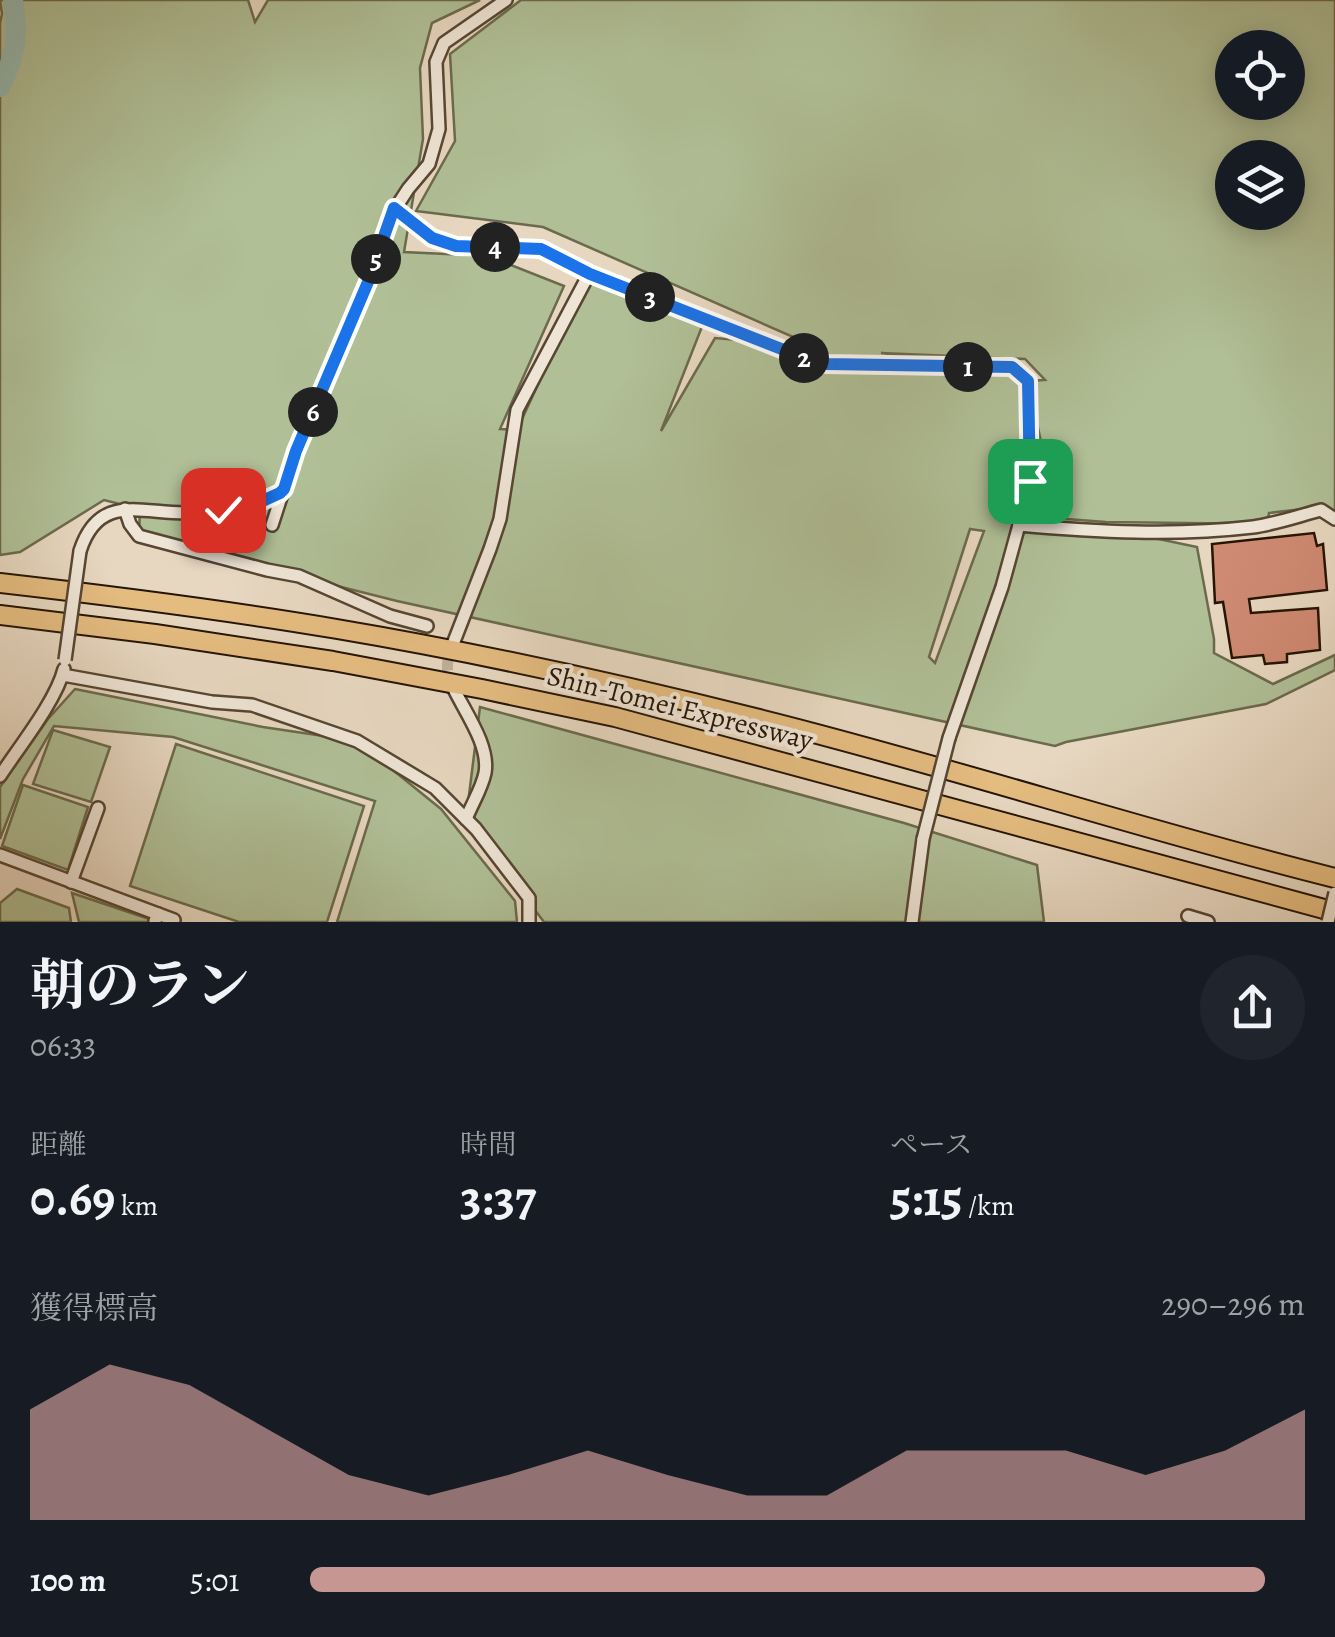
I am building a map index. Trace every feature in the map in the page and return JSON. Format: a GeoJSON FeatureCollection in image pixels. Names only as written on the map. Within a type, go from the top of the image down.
{"type":"FeatureCollection","features":[{"type":"Feature","properties":{"kind":"highway","name":"Shin-Tomei Expressway"},"geometry":{"type":"LineString","coordinates":[[0,583],[338,629],[618,686],[763,720],[1335,878]]}},
{"type":"Feature","properties":{"kind":"highway","name":"Shin-Tomei Expressway"},"geometry":{"type":"LineString","coordinates":[[0,615],[333,661],[615,717],[1335,912]]}},
{"type":"Feature","properties":{"kind":"street"},"geometry":{"type":"LineString","coordinates":[[272,525],[296,451],[368,282],[394,208],[429,164],[439,129],[436,62],[444,43],[506,0]]}},
{"type":"Feature","properties":{"kind":"street"},"geometry":{"type":"LineString","coordinates":[[394,208],[432,238],[456,246],[541,249],[590,274],[826,364],[1012,367],[1028,381],[1030,481],[1002,587],[949,738],[923,839],[912,922]]}},
{"type":"Feature","properties":{"kind":"street"},"geometry":{"type":"LineString","coordinates":[[453,644],[500,519],[517,410],[590,274]]}},
{"type":"Feature","properties":{"kind":"street"},"geometry":{"type":"LineString","coordinates":[[0,776],[63,675],[80,551],[85,534],[96,522],[112,512],[140,508],[185,514],[247,508],[284,489]]}},
{"type":"Feature","properties":{"kind":"street"},"geometry":{"type":"LineString","coordinates":[[126,510],[139,536],[299,576],[390,616],[428,626]]}},
{"type":"Feature","properties":{"kind":"street"},"geometry":{"type":"LineString","coordinates":[[1019,525],[1097,532],[1255,527],[1320,510],[1335,519]]}},
{"type":"Feature","properties":{"kind":"street"},"geometry":{"type":"LineString","coordinates":[[63,675],[252,706],[357,741],[435,788],[466,818],[529,898],[529,922]]}},
{"type":"Feature","properties":{"kind":"street"},"geometry":{"type":"LineString","coordinates":[[454,689],[486,758],[484,776],[466,818]]}},
{"type":"Feature","properties":{"kind":"street"},"geometry":{"type":"LineString","coordinates":[[71,882],[98,808]]}},
{"type":"Feature","properties":{"kind":"street"},"geometry":{"type":"LineString","coordinates":[[0,855],[156,918],[174,920]]}},
{"type":"Feature","properties":{"kind":"street"},"geometry":{"type":"LineString","coordinates":[[1328,922],[1335,894]]}},
{"type":"Feature","properties":{"kind":"street"},"geometry":{"type":"LineString","coordinates":[[1188,916],[1208,922]]}},
{"type":"Feature","properties":{"kind":"green space"},"geometry":{"type":"Polygon","coordinates":[[[0,0],[248,0],[255,22],[268,0],[480,0],[432,23],[420,68],[423,139],[404,252],[488,256],[564,286],[500,429],[517,430],[589,274],[705,319],[661,431],[715,338],[816,347],[543,227],[416,211],[455,141],[450,54],[521,0],[1335,0],[1335,518],[1319,507],[1269,513],[1267,524],[1040,517],[1046,465],[1028,381],[1045,380],[1025,359],[881,353],[1012,367],[1029,398],[1030,481],[1014,534],[1034,531],[1154,538],[1197,547],[1214,653],[1273,684],[1335,655],[1335,670],[1266,704],[1055,746],[397,601],[139,536],[140,509],[104,500],[20,552],[0,555],[0,0]],[[970,529],[929,657],[935,663],[984,531],[970,529]]]}},
{"type":"Feature","properties":{"kind":"green space"},"geometry":{"type":"Polygon","coordinates":[[[75,689],[263,727],[357,741],[441,809],[515,901],[517,922],[337,922],[375,801],[173,737],[54,726],[23,779],[0,839],[0,787],[48,719],[75,689]]]}},
{"type":"Feature","properties":{"kind":"green space"},"geometry":{"type":"Polygon","coordinates":[[[480,707],[904,823],[1037,865],[1044,922],[544,922],[466,819],[480,707]]]}},
{"type":"Feature","properties":{"kind":"green space"},"geometry":{"type":"Polygon","coordinates":[[[53,730],[110,747],[91,802],[33,784],[53,730]]]}},
{"type":"Feature","properties":{"kind":"green space"},"geometry":{"type":"Polygon","coordinates":[[[176,744],[364,806],[327,922],[239,922],[130,886],[176,744]]]}},
{"type":"Feature","properties":{"kind":"green space"},"geometry":{"type":"Polygon","coordinates":[[[23,785],[88,807],[68,870],[2,846],[23,785]]]}},
{"type":"Feature","properties":{"kind":"green space"},"geometry":{"type":"Polygon","coordinates":[[[17,889],[69,908],[71,922],[0,922],[0,903],[17,889]]]}},
{"type":"Feature","properties":{"kind":"green space"},"geometry":{"type":"Polygon","coordinates":[[[72,893],[158,922],[79,922],[72,893]]]}},
{"type":"Feature","properties":{"kind":"building"},"geometry":{"type":"Polygon","coordinates":[[[1314,533],[1317,546],[1323,544],[1327,590],[1249,599],[1251,613],[1318,608],[1320,650],[1287,654],[1287,662],[1265,664],[1263,655],[1232,658],[1223,602],[1215,603],[1212,544],[1314,533]]]}},
{"type":"Feature","properties":{"kind":"waterway"},"geometry":{"type":"LineString","coordinates":[[0,87],[15,45],[13,0]]}},
{"type":"Feature","properties":{"kind":"tunnel"},"geometry":{"type":"LineString","coordinates":[[453,644],[447,666],[453,688]]}},
{"type":"Feature","properties":{"kind":"route"},"geometry":{"type":"LineString","coordinates":[[223,510],[247,508],[284,489],[394,208],[432,238],[456,246],[541,249],[590,274],[826,364],[1012,367],[1028,381],[1030,481]]}}]}
